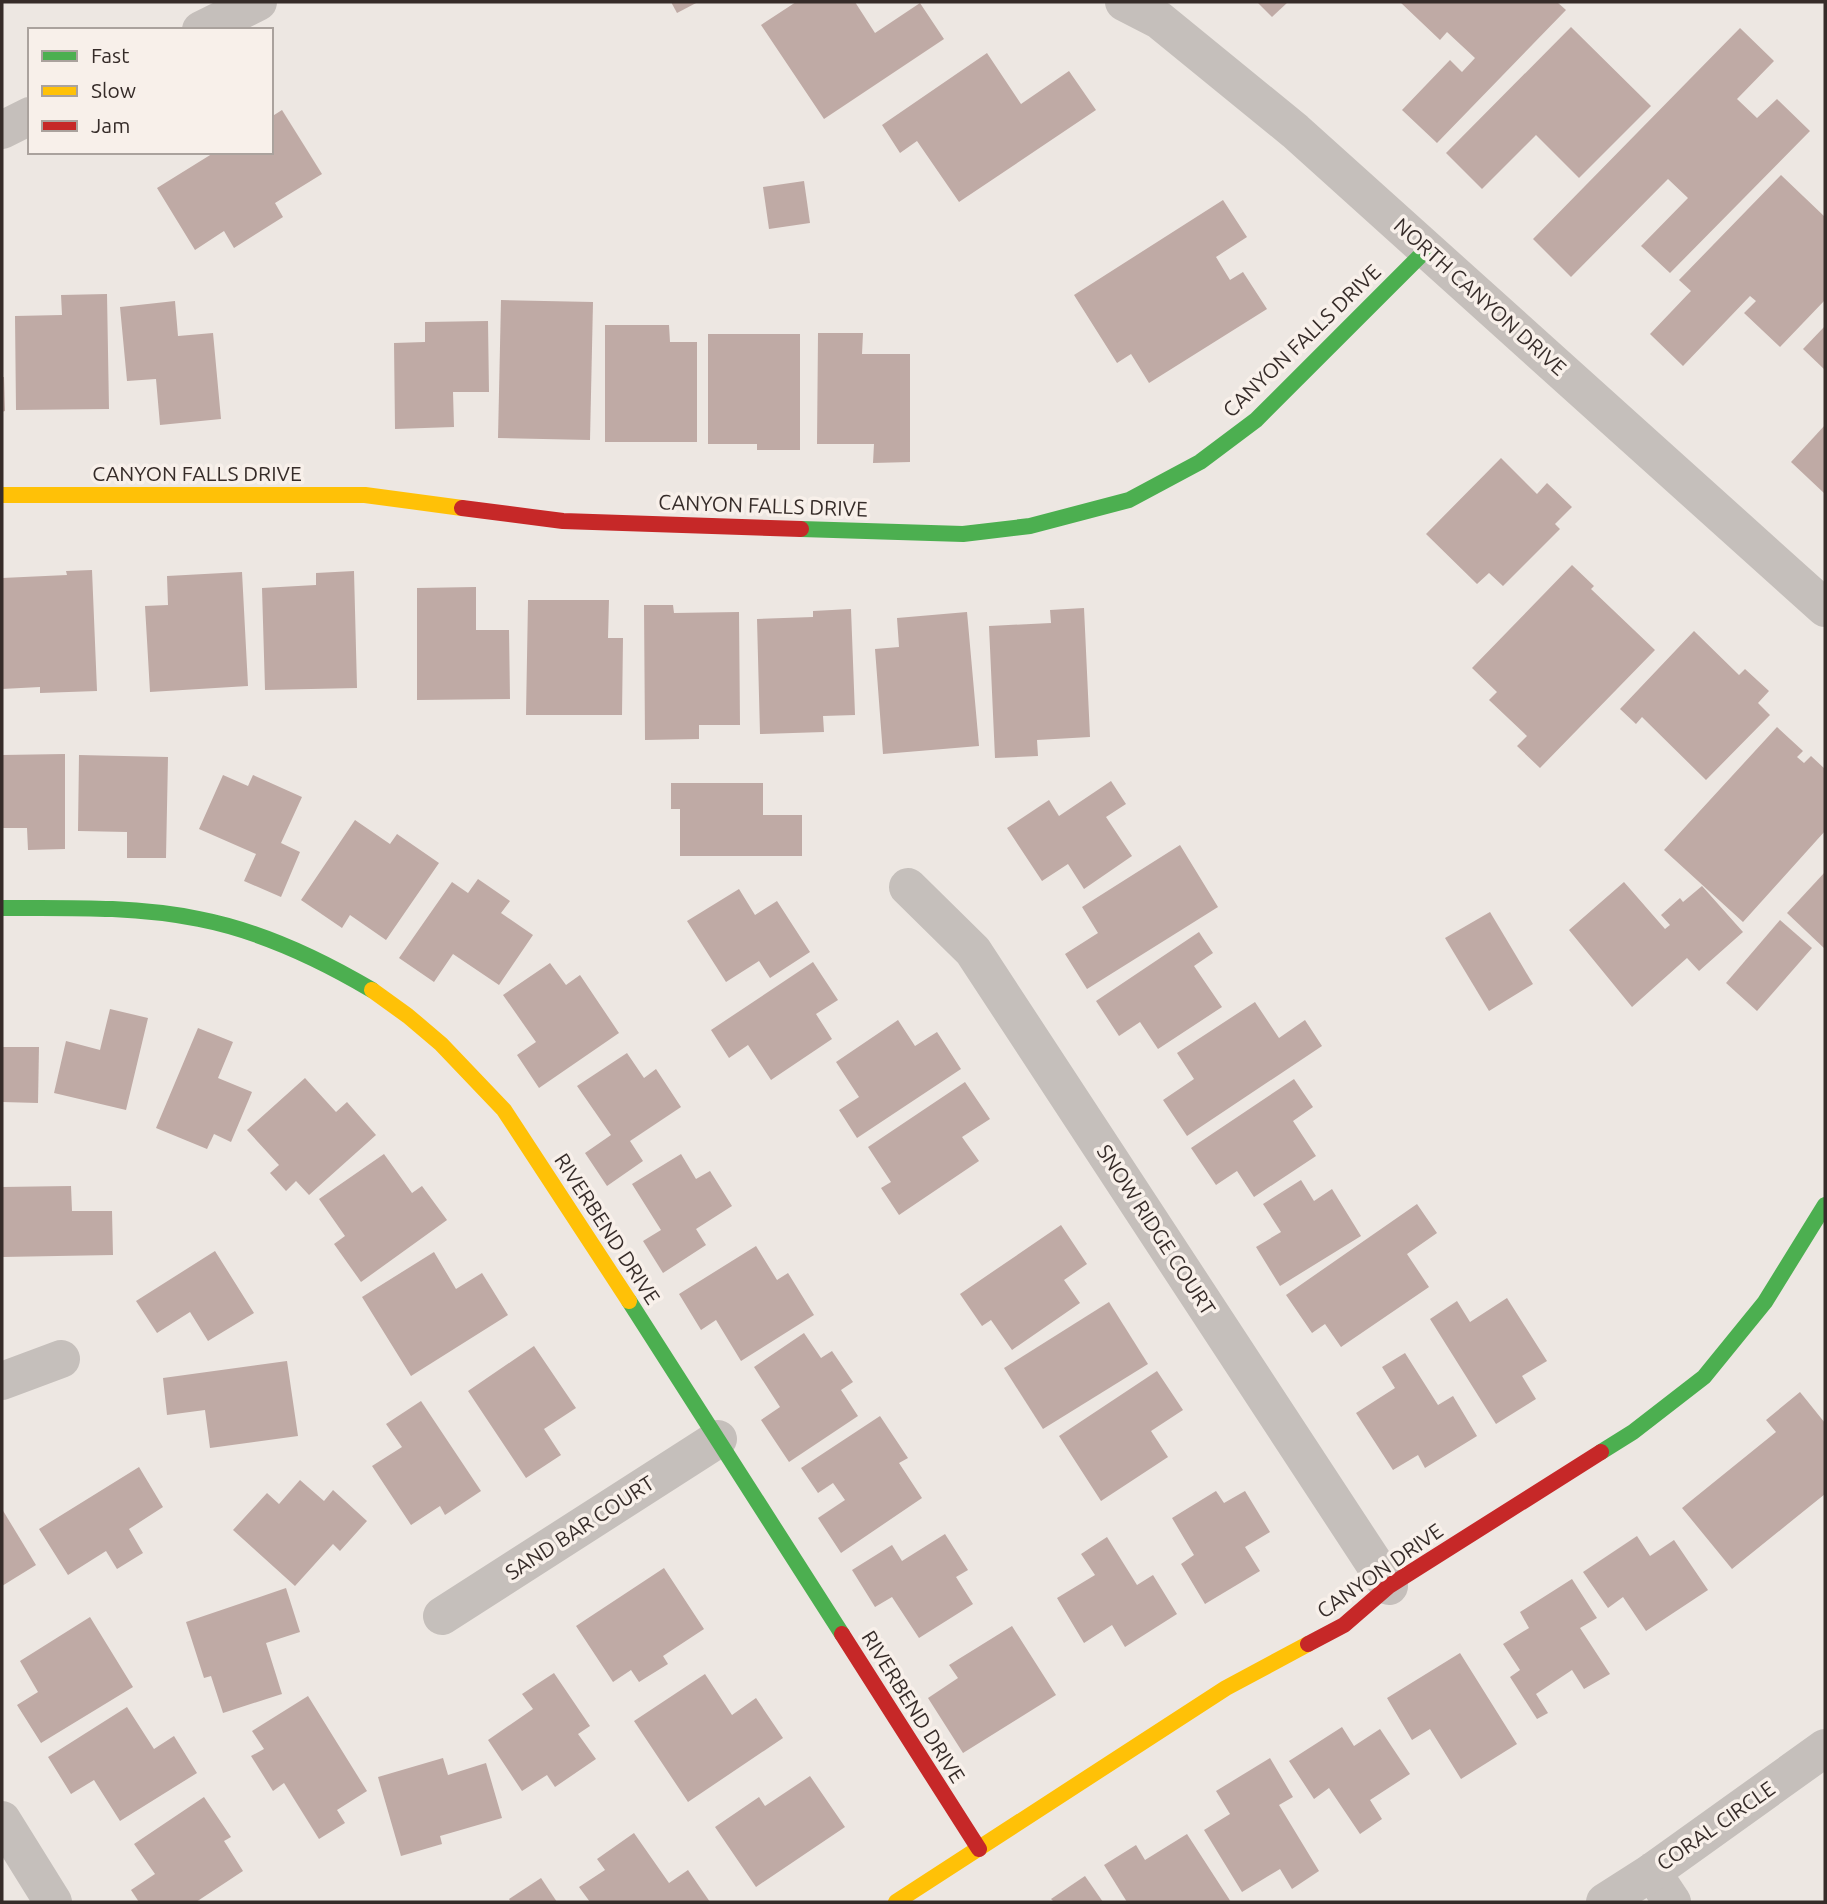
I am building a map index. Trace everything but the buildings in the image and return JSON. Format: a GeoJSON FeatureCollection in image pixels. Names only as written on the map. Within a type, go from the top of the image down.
{"type":"FeatureCollection","features":[{"type":"Feature","properties":{"kind":"street"},"geometry":{"type":"LineString","coordinates":[[205,28],[258,2]]}},
{"type":"Feature","properties":{"kind":"street","name":"NORTH CANYON DRIVE"},"geometry":{"type":"LineString","coordinates":[[1124,2],[1158,20],[1295,131],[1825,608]]}},
{"type":"Feature","properties":{"kind":"street"},"geometry":{"type":"LineString","coordinates":[[2,130],[28,117]]}},
{"type":"Feature","properties":{"kind":"street","name":"CANYON FALLS DRIVE"},"geometry":{"type":"LineString","coordinates":[[2,495],[365,495],[563,521],[963,534],[1030,526],[1129,500],[1200,461],[1256,420],[1427,249]]}},
{"type":"Feature","properties":{"kind":"street","name":"SNOW RIDGE COURT"},"geometry":{"type":"LineString","coordinates":[[908,887],[973,951],[1390,1586]]}},
{"type":"Feature","properties":{"kind":"street","name":"RIVERBEND DRIVE"},"geometry":{"type":"LineString","coordinates":[[2,908],[127,909],[207,920],[292,947],[333,966],[387,999],[430,1031],[475,1075],[504,1110],[718,1439],[979,1849]]}},
{"type":"Feature","properties":{"kind":"street","name":"CANYON DRIVE"},"geometry":{"type":"LineString","coordinates":[[895,1902],[1226,1688],[1344,1625],[1390,1586],[1633,1432],[1704,1377],[1765,1302],[1825,1205]]}},
{"type":"Feature","properties":{"kind":"street"},"geometry":{"type":"LineString","coordinates":[[2,1381],[61,1359]]}},
{"type":"Feature","properties":{"kind":"street","name":"SAND BAR COURT"},"geometry":{"type":"LineString","coordinates":[[442,1616],[718,1439]]}},
{"type":"Feature","properties":{"kind":"street","name":"CORAL CIRCLE"},"geometry":{"type":"LineString","coordinates":[[1605,1902],[1662,1887],[1825,1748]]}},
{"type":"Feature","properties":{"kind":"street"},"geometry":{"type":"LineString","coordinates":[[2,1821],[54,1902]]}},
{"type":"Feature","properties":{"kind":"traffic: fast"},"geometry":{"type":"LineString","coordinates":[[801,529],[963,534],[1030,526],[1129,500],[1200,462],[1256,420],[1427,249]]}},
{"type":"Feature","properties":{"kind":"traffic: fast"},"geometry":{"type":"LineString","coordinates":[[2,908],[126,910],[175,915],[222,924],[288,947],[372,990]]}},
{"type":"Feature","properties":{"kind":"traffic: fast"},"geometry":{"type":"LineString","coordinates":[[1601,1452],[1633,1432],[1704,1377],[1765,1302],[1825,1205]]}},
{"type":"Feature","properties":{"kind":"traffic: fast"},"geometry":{"type":"LineString","coordinates":[[629,1301],[842,1634]]}},
{"type":"Feature","properties":{"kind":"traffic: slow"},"geometry":{"type":"LineString","coordinates":[[2,495],[365,495],[462,508]]}},
{"type":"Feature","properties":{"kind":"traffic: slow"},"geometry":{"type":"LineString","coordinates":[[372,990],[441,1044],[504,1110],[629,1301]]}},
{"type":"Feature","properties":{"kind":"traffic: slow"},"geometry":{"type":"LineString","coordinates":[[896,1902],[1226,1688],[1308,1644]]}},
{"type":"Feature","properties":{"kind":"traffic: jam"},"geometry":{"type":"LineString","coordinates":[[462,508],[563,521],[801,529]]}},
{"type":"Feature","properties":{"kind":"traffic: jam"},"geometry":{"type":"LineString","coordinates":[[1308,1644],[1344,1625],[1389,1586],[1601,1452]]}},
{"type":"Feature","properties":{"kind":"traffic: jam"},"geometry":{"type":"LineString","coordinates":[[842,1634],[979,1849]]}}]}
